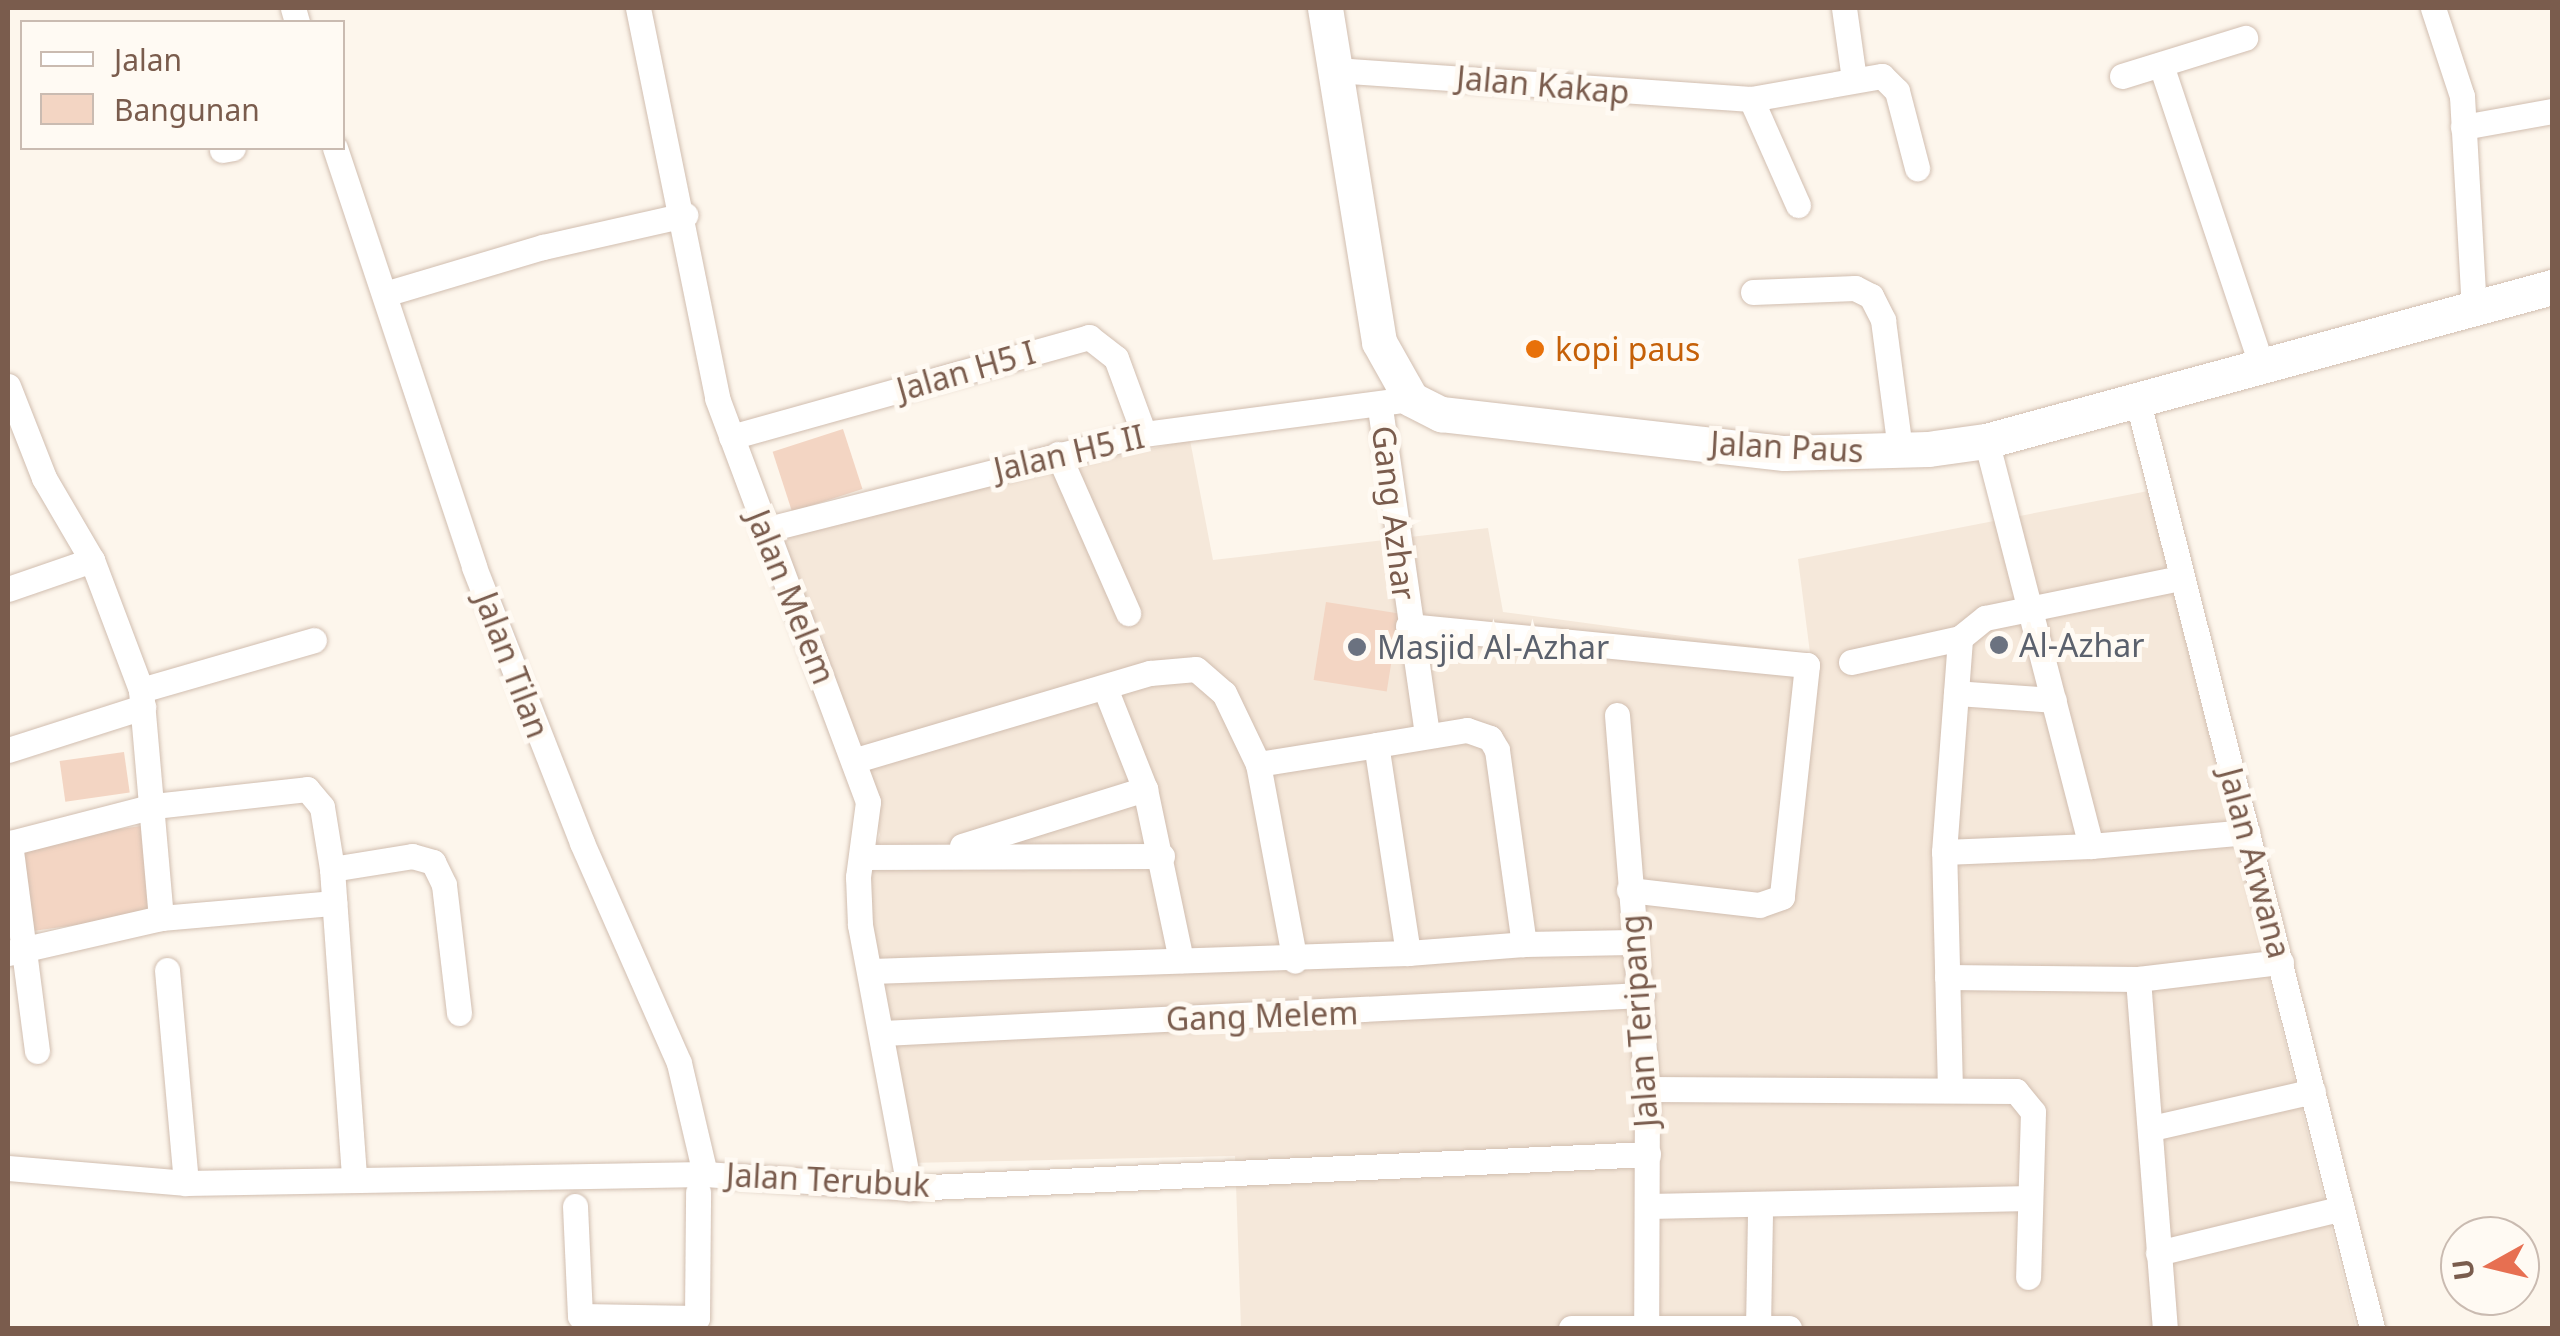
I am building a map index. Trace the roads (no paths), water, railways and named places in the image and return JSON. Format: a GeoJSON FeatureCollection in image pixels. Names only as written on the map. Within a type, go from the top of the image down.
{"type":"FeatureCollection","features":[{"type":"Feature","properties":{"kind":"main road"},"geometry":{"type":"LineString","coordinates":[[1324,8],[1379,342],[1396,403]]}},
{"type":"Feature","properties":{"kind":"main road","name":"Jalan Paus"},"geometry":{"type":"LineString","coordinates":[[1396,403],[1470,418],[1765,451],[1900,450],[1986,441],[2552,287]]}},
{"type":"Feature","properties":{"kind":"street","name":"Jalan Melem"},"geometry":{"type":"LineString","coordinates":[[638,8],[685,215],[710,367],[730,437],[856,760],[869,819],[858,902],[910,1188]]}},
{"type":"Feature","properties":{"kind":"street"},"geometry":{"type":"LineString","coordinates":[[1844,8],[1854,79],[1891,81],[1917,168]]}},
{"type":"Feature","properties":{"kind":"street"},"geometry":{"type":"LineString","coordinates":[[2433,8],[2458,74],[2474,309]]}},
{"type":"Feature","properties":{"kind":"street"},"geometry":{"type":"LineString","coordinates":[[2122,76],[2245,38]]}},
{"type":"Feature","properties":{"kind":"street"},"geometry":{"type":"LineString","coordinates":[[2161,65],[2262,366]]}},
{"type":"Feature","properties":{"kind":"street","name":"Jalan Kakap"},"geometry":{"type":"LineString","coordinates":[[1335,70],[1751,99],[1854,79]]}},
{"type":"Feature","properties":{"kind":"street"},"geometry":{"type":"LineString","coordinates":[[1751,99],[1798,205]]}},
{"type":"Feature","properties":{"kind":"street"},"geometry":{"type":"LineString","coordinates":[[2463,127],[2552,111]]}},
{"type":"Feature","properties":{"kind":"street","name":"Jalan Tilan"},"geometry":{"type":"LineString","coordinates":[[337,150],[474,567],[582,844],[679,1063],[702,1184],[698,1324]]}},
{"type":"Feature","properties":{"kind":"street"},"geometry":{"type":"LineString","coordinates":[[385,294],[544,246],[685,215]]}},
{"type":"Feature","properties":{"kind":"street"},"geometry":{"type":"LineString","coordinates":[[1753,292],[1855,288],[1871,296],[1883,320],[1900,450]]}},
{"type":"Feature","properties":{"kind":"street","name":"Jalan H5 I"},"geometry":{"type":"LineString","coordinates":[[730,437],[1088,338],[1116,358],[1144,434]]}},
{"type":"Feature","properties":{"kind":"street"},"geometry":{"type":"LineString","coordinates":[[8,386],[44,478],[92,560],[142,699],[162,918]]}},
{"type":"Feature","properties":{"kind":"street","name":"Jalan Arwana"},"geometry":{"type":"LineString","coordinates":[[2137,398],[2314,1091],[2367,1328]]}},
{"type":"Feature","properties":{"kind":"street","name":"Jalan H5 II"},"geometry":{"type":"LineString","coordinates":[[764,530],[1144,434],[1396,403]]}},
{"type":"Feature","properties":{"kind":"street","name":"Gang Azhar"},"geometry":{"type":"LineString","coordinates":[[1396,403],[1408,626],[1427,736]]}},
{"type":"Feature","properties":{"kind":"street"},"geometry":{"type":"LineString","coordinates":[[1986,441],[2091,846]]}},
{"type":"Feature","properties":{"kind":"street"},"geometry":{"type":"LineString","coordinates":[[1058,454],[1128,613]]}},
{"type":"Feature","properties":{"kind":"street"},"geometry":{"type":"LineString","coordinates":[[8,589],[92,560]]}},
{"type":"Feature","properties":{"kind":"street"},"geometry":{"type":"LineString","coordinates":[[1852,662],[1960,638],[1985,618],[2031,613],[2180,578]]}},
{"type":"Feature","properties":{"kind":"street"},"geometry":{"type":"LineString","coordinates":[[1408,626],[1807,665],[1782,897],[1759,904],[1629,890]]}},
{"type":"Feature","properties":{"kind":"street"},"geometry":{"type":"LineString","coordinates":[[1950,1090],[1944,852],[1960,638]]}},
{"type":"Feature","properties":{"kind":"street"},"geometry":{"type":"LineString","coordinates":[[8,750],[314,640]]}},
{"type":"Feature","properties":{"kind":"street"},"geometry":{"type":"LineString","coordinates":[[856,760],[1150,673],[1196,669],[1224,693],[1258,764],[1296,961]]}},
{"type":"Feature","properties":{"kind":"street"},"geometry":{"type":"LineString","coordinates":[[1105,688],[1144,789],[1162,856],[1181,960]]}},
{"type":"Feature","properties":{"kind":"street"},"geometry":{"type":"LineString","coordinates":[[1956,694],[2054,700]]}},
{"type":"Feature","properties":{"kind":"street","name":"Jalan Teripang"},"geometry":{"type":"LineString","coordinates":[[1618,714],[1647,1090],[1646,1327]]}},
{"type":"Feature","properties":{"kind":"street"},"geometry":{"type":"LineString","coordinates":[[1258,764],[1474,730],[1498,750],[1524,944]]}},
{"type":"Feature","properties":{"kind":"street"},"geometry":{"type":"LineString","coordinates":[[1376,746],[1408,953]]}},
{"type":"Feature","properties":{"kind":"street"},"geometry":{"type":"LineString","coordinates":[[37,1052],[17,952],[9,844],[154,806],[307,789],[322,807],[332,870],[354,1175]]}},
{"type":"Feature","properties":{"kind":"street"},"geometry":{"type":"LineString","coordinates":[[938,853],[1144,789]]}},
{"type":"Feature","properties":{"kind":"street"},"geometry":{"type":"LineString","coordinates":[[1944,852],[2091,846],[2246,832]]}},
{"type":"Feature","properties":{"kind":"street"},"geometry":{"type":"LineString","coordinates":[[862,857],[938,853],[1162,856]]}},
{"type":"Feature","properties":{"kind":"street"},"geometry":{"type":"LineString","coordinates":[[332,870],[412,856],[434,862],[444,885],[460,1012]]}},
{"type":"Feature","properties":{"kind":"street"},"geometry":{"type":"LineString","coordinates":[[17,952],[162,918],[334,903]]}},
{"type":"Feature","properties":{"kind":"street"},"geometry":{"type":"LineString","coordinates":[[871,971],[1181,960],[1296,961],[1524,944],[1633,942]]}},
{"type":"Feature","properties":{"kind":"street"},"geometry":{"type":"LineString","coordinates":[[1947,977],[2138,980],[2280,962]]}},
{"type":"Feature","properties":{"kind":"street"},"geometry":{"type":"LineString","coordinates":[[167,970],[186,1182]]}},
{"type":"Feature","properties":{"kind":"street"},"geometry":{"type":"LineString","coordinates":[[2138,980],[2165,1328]]}},
{"type":"Feature","properties":{"kind":"street","name":"Gang Melem"},"geometry":{"type":"LineString","coordinates":[[882,1034],[1642,995]]}},
{"type":"Feature","properties":{"kind":"street"},"geometry":{"type":"LineString","coordinates":[[1647,1090],[2011,1090],[2025,1097],[2033,1112],[2028,1276]]}},
{"type":"Feature","properties":{"kind":"street"},"geometry":{"type":"LineString","coordinates":[[2152,1128],[2314,1091]]}},
{"type":"Feature","properties":{"kind":"street","name":"Jalan Terubuk"},"geometry":{"type":"LineString","coordinates":[[8,1168],[186,1182],[354,1175],[910,1188],[1648,1154]]}},
{"type":"Feature","properties":{"kind":"street"},"geometry":{"type":"LineString","coordinates":[[1648,1206],[2030,1198]]}},
{"type":"Feature","properties":{"kind":"street"},"geometry":{"type":"LineString","coordinates":[[575,1206],[581,1322],[698,1324]]}},
{"type":"Feature","properties":{"kind":"street"},"geometry":{"type":"LineString","coordinates":[[2158,1253],[2342,1208]]}},
{"type":"Feature","properties":{"kind":"street"},"geometry":{"type":"LineString","coordinates":[[1758,1328],[1760,1216]]}},
{"type":"Feature","properties":{"kind":"street"},"geometry":{"type":"LineString","coordinates":[[1571,1328],[1788,1328]]}},
{"type":"Feature","properties":{"kind":"place","name":"kopi paus"},"geometry":{"type":"Point","coordinates":[1535,349]}},
{"type":"Feature","properties":{"kind":"place","name":"Al-Azhar"},"geometry":{"type":"Point","coordinates":[1999,645]}},
{"type":"Feature","properties":{"kind":"place","name":"Masjid Al-Azhar"},"geometry":{"type":"Point","coordinates":[1357,647]}}]}
